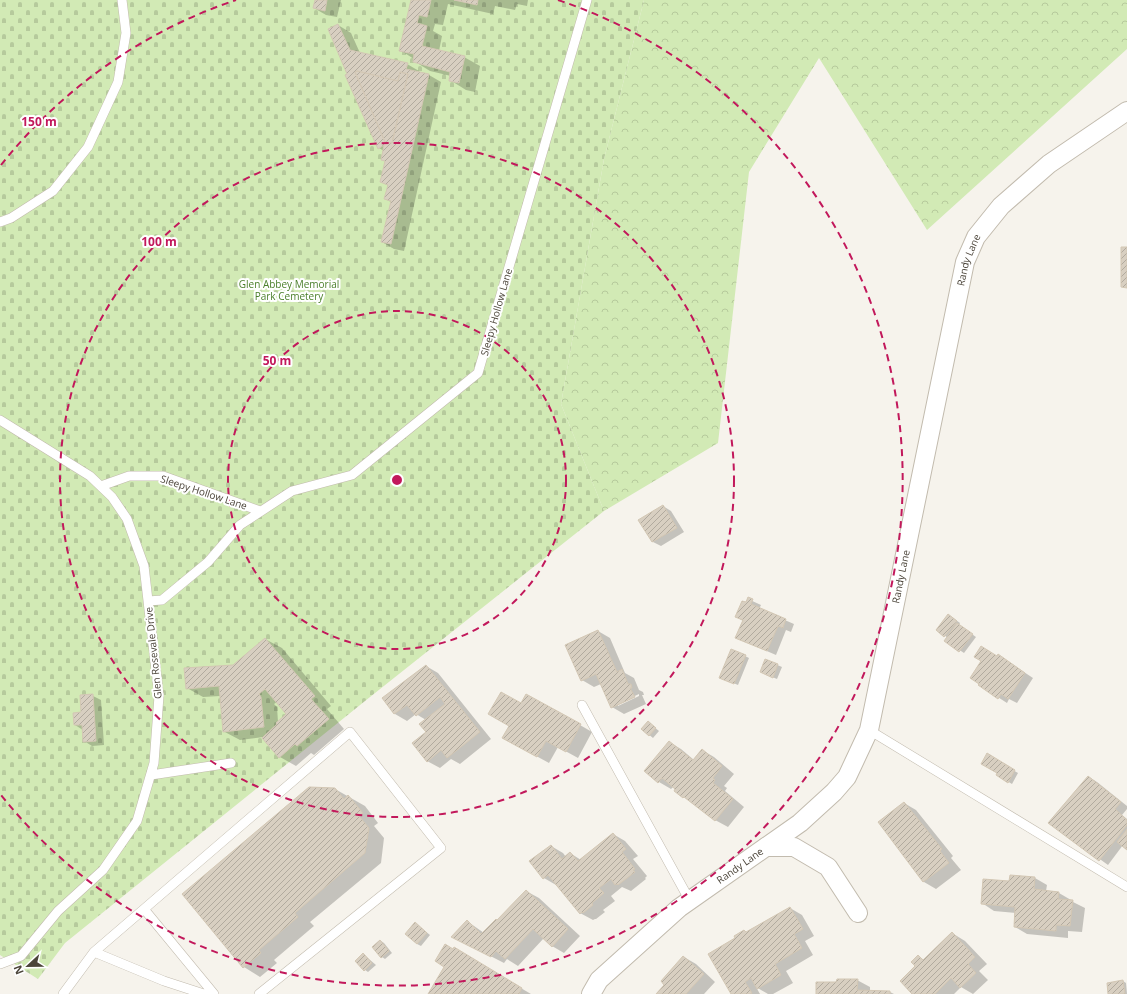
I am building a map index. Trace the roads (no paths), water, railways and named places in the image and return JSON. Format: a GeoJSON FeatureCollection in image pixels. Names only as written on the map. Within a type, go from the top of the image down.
{"type":"FeatureCollection","features":[{"type":"Feature","properties":{"kind":"street","name":"Randy Lane"},"geometry":{"type":"LineString","coordinates":[[591,994],[600,980],[679,908],[800,823],[834,792],[847,777],[870,730],[965,262],[976,237],[1001,206],[1049,164],[1127,111]]}},
{"type":"Feature","properties":{"kind":"street"},"geometry":{"type":"LineString","coordinates":[[766,847],[794,847],[828,867],[858,913]]}},
{"type":"Feature","properties":{"kind":"lane"},"geometry":{"type":"LineString","coordinates":[[0,222],[11,218],[53,191],[88,147],[118,82],[126,33],[122,0]]}},
{"type":"Feature","properties":{"kind":"lane","name":"Sleepy Hollow Lane"},"geometry":{"type":"LineString","coordinates":[[148,601],[162,600],[208,562],[240,524],[292,491],[352,475],[478,373],[587,0]]}},
{"type":"Feature","properties":{"kind":"lane","name":"Glen Rosevale Drive"},"geometry":{"type":"LineString","coordinates":[[0,420],[90,476],[112,497],[127,519],[144,566],[159,696],[154,763],[137,821],[102,870],[58,911],[21,956],[0,964]]}},
{"type":"Feature","properties":{"kind":"lane","name":"Sleepy Hollow Lane"},"geometry":{"type":"LineString","coordinates":[[101,486],[129,476],[163,476],[260,511]]}},
{"type":"Feature","properties":{"kind":"lane"},"geometry":{"type":"LineString","coordinates":[[582,705],[690,901]]}},
{"type":"Feature","properties":{"kind":"lane"},"geometry":{"type":"LineString","coordinates":[[870,730],[1127,887]]}},
{"type":"Feature","properties":{"kind":"lane"},"geometry":{"type":"LineString","coordinates":[[63,994],[94,952],[350,732],[441,848],[259,994]]}},
{"type":"Feature","properties":{"kind":"lane"},"geometry":{"type":"LineString","coordinates":[[151,775],[231,763]]}},
{"type":"Feature","properties":{"kind":"lane"},"geometry":{"type":"LineString","coordinates":[[144,909],[214,994]]}},
{"type":"Feature","properties":{"kind":"lane"},"geometry":{"type":"LineString","coordinates":[[94,952],[164,981],[204,994]]}},
{"type":"Feature","properties":{"kind":"park label","name":"Glen Abbey Memorial Park Cemetery"},"geometry":{"type":"Point","coordinates":[289,290]}}]}
